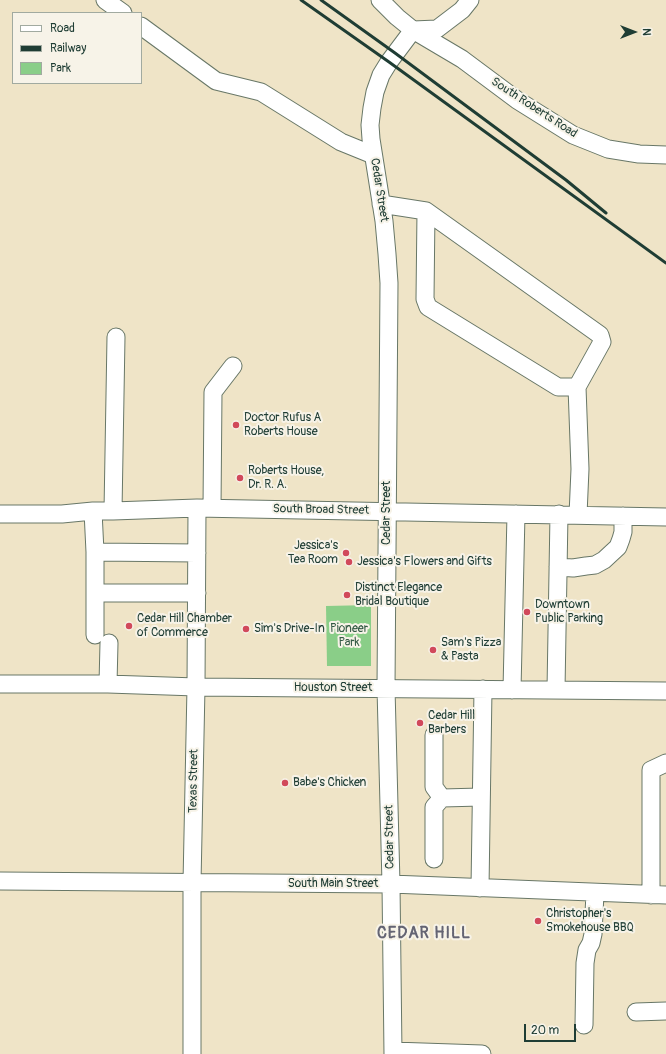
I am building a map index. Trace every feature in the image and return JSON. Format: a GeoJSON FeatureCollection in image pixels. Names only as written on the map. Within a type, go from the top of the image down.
{"type":"FeatureCollection","features":[{"type":"Feature","properties":{"kind":"street"},"geometry":{"type":"LineString","coordinates":[[105,0],[122,12]]}},
{"type":"Feature","properties":{"kind":"street"},"geometry":{"type":"LineString","coordinates":[[380,0],[413,30],[437,29],[462,10],[470,0]]}},
{"type":"Feature","properties":{"kind":"street"},"geometry":{"type":"LineString","coordinates":[[142,27],[216,81],[261,92],[341,142],[373,155]]}},
{"type":"Feature","properties":{"kind":"street","name":"Cedar Street"},"geometry":{"type":"LineString","coordinates":[[393,1052],[391,884],[386,688],[388,283],[387,254],[381,204],[370,139],[370,125],[375,92],[381,75],[413,30]]}},
{"type":"Feature","properties":{"kind":"street","name":"South Roberts Road"},"geometry":{"type":"LineString","coordinates":[[413,30],[462,59],[517,100],[573,135],[608,149],[639,154],[666,155]]}},
{"type":"Feature","properties":{"kind":"street"},"geometry":{"type":"LineString","coordinates":[[381,204],[426,211],[600,334],[602,342],[577,386],[580,469],[578,515]]}},
{"type":"Feature","properties":{"kind":"street"},"geometry":{"type":"LineString","coordinates":[[426,211],[425,298],[428,307],[558,387],[577,386]]}},
{"type":"Feature","properties":{"kind":"street"},"geometry":{"type":"LineString","coordinates":[[113,511],[116,337]]}},
{"type":"Feature","properties":{"kind":"street","name":"Texas Street"},"geometry":{"type":"LineString","coordinates":[[192,1054],[192,883],[197,553],[205,508],[213,392],[233,366]]}},
{"type":"Feature","properties":{"kind":"street","name":"South Broad Street"},"geometry":{"type":"LineString","coordinates":[[0,514],[62,514],[93,511],[205,508],[666,517]]}},
{"type":"Feature","properties":{"kind":"street"},"geometry":{"type":"LineString","coordinates":[[93,511],[95,593],[108,684]]}},
{"type":"Feature","properties":{"kind":"street"},"geometry":{"type":"LineString","coordinates":[[512,690],[516,514]]}},
{"type":"Feature","properties":{"kind":"street"},"geometry":{"type":"LineString","coordinates":[[556,690],[559,514]]}},
{"type":"Feature","properties":{"kind":"street"},"geometry":{"type":"LineString","coordinates":[[558,567],[573,568],[595,564],[604,560],[618,547],[623,532],[623,516]]}},
{"type":"Feature","properties":{"kind":"street"},"geometry":{"type":"LineString","coordinates":[[95,552],[197,553]]}},
{"type":"Feature","properties":{"kind":"street"},"geometry":{"type":"LineString","coordinates":[[95,593],[197,593]]}},
{"type":"Feature","properties":{"kind":"street","name":"Houston Street"},"geometry":{"type":"LineString","coordinates":[[0,684],[666,691]]}},
{"type":"Feature","properties":{"kind":"street"},"geometry":{"type":"LineString","coordinates":[[480,888],[483,689]]}},
{"type":"Feature","properties":{"kind":"street"},"geometry":{"type":"LineString","coordinates":[[434,735],[434,787],[442,798]]}},
{"type":"Feature","properties":{"kind":"street"},"geometry":{"type":"LineString","coordinates":[[658,895],[651,770],[666,763]]}},
{"type":"Feature","properties":{"kind":"street"},"geometry":{"type":"LineString","coordinates":[[434,859],[434,807],[442,798],[481,797]]}},
{"type":"Feature","properties":{"kind":"street","name":"South Main Street"},"geometry":{"type":"LineString","coordinates":[[0,881],[391,884],[658,895]]}},
{"type":"Feature","properties":{"kind":"street"},"geometry":{"type":"LineString","coordinates":[[584,1025],[584,963],[593,934],[595,892]]}},
{"type":"Feature","properties":{"kind":"street"},"geometry":{"type":"LineString","coordinates":[[636,1012],[666,1011]]}},
{"type":"Feature","properties":{"kind":"street"},"geometry":{"type":"LineString","coordinates":[[393,1052],[482,1054]]}},
{"type":"Feature","properties":{"kind":"green space","name":"Pioneer Park"},"geometry":{"type":"Polygon","coordinates":[[[371,605],[371,666],[327,666],[326,606],[371,605]]]}},
{"type":"Feature","properties":{"kind":"railway"},"geometry":{"type":"LineString","coordinates":[[301,0],[666,263]]}},
{"type":"Feature","properties":{"kind":"railway"},"geometry":{"type":"LineString","coordinates":[[321,0],[566,180],[606,213]]}},
{"type":"Feature","properties":{"kind":"place","name":"Doctor Rufus A Roberts House"},"geometry":{"type":"Point","coordinates":[236,425]}},
{"type":"Feature","properties":{"kind":"place","name":"Roberts House, Dr. R. A."},"geometry":{"type":"Point","coordinates":[240,478]}},
{"type":"Feature","properties":{"kind":"place","name":"Jessica's Tea Room"},"geometry":{"type":"Point","coordinates":[346,553]}},
{"type":"Feature","properties":{"kind":"place","name":"Jessica's Flowers and Gifts"},"geometry":{"type":"Point","coordinates":[349,562]}},
{"type":"Feature","properties":{"kind":"place","name":"Distinct Elegance Bridal Boutique"},"geometry":{"type":"Point","coordinates":[347,595]}},
{"type":"Feature","properties":{"kind":"place","name":"Downtown Public Parking"},"geometry":{"type":"Point","coordinates":[527,612]}},
{"type":"Feature","properties":{"kind":"place","name":"Cedar Hill Chamber of Commerce"},"geometry":{"type":"Point","coordinates":[129,626]}},
{"type":"Feature","properties":{"kind":"place","name":"Sim's Drive-In"},"geometry":{"type":"Point","coordinates":[246,629]}},
{"type":"Feature","properties":{"kind":"place","name":"Sam's Pizza & Pasta"},"geometry":{"type":"Point","coordinates":[433,650]}},
{"type":"Feature","properties":{"kind":"place","name":"Cedar Hill Barbers"},"geometry":{"type":"Point","coordinates":[420,723]}},
{"type":"Feature","properties":{"kind":"place","name":"Babe's Chicken"},"geometry":{"type":"Point","coordinates":[285,783]}},
{"type":"Feature","properties":{"kind":"place","name":"Christopher's Smokehouse BBQ"},"geometry":{"type":"Point","coordinates":[538,921]}},
{"type":"Feature","properties":{"kind":"district","name":"CEDAR HILL"},"geometry":{"type":"Point","coordinates":[424,934]}}]}
